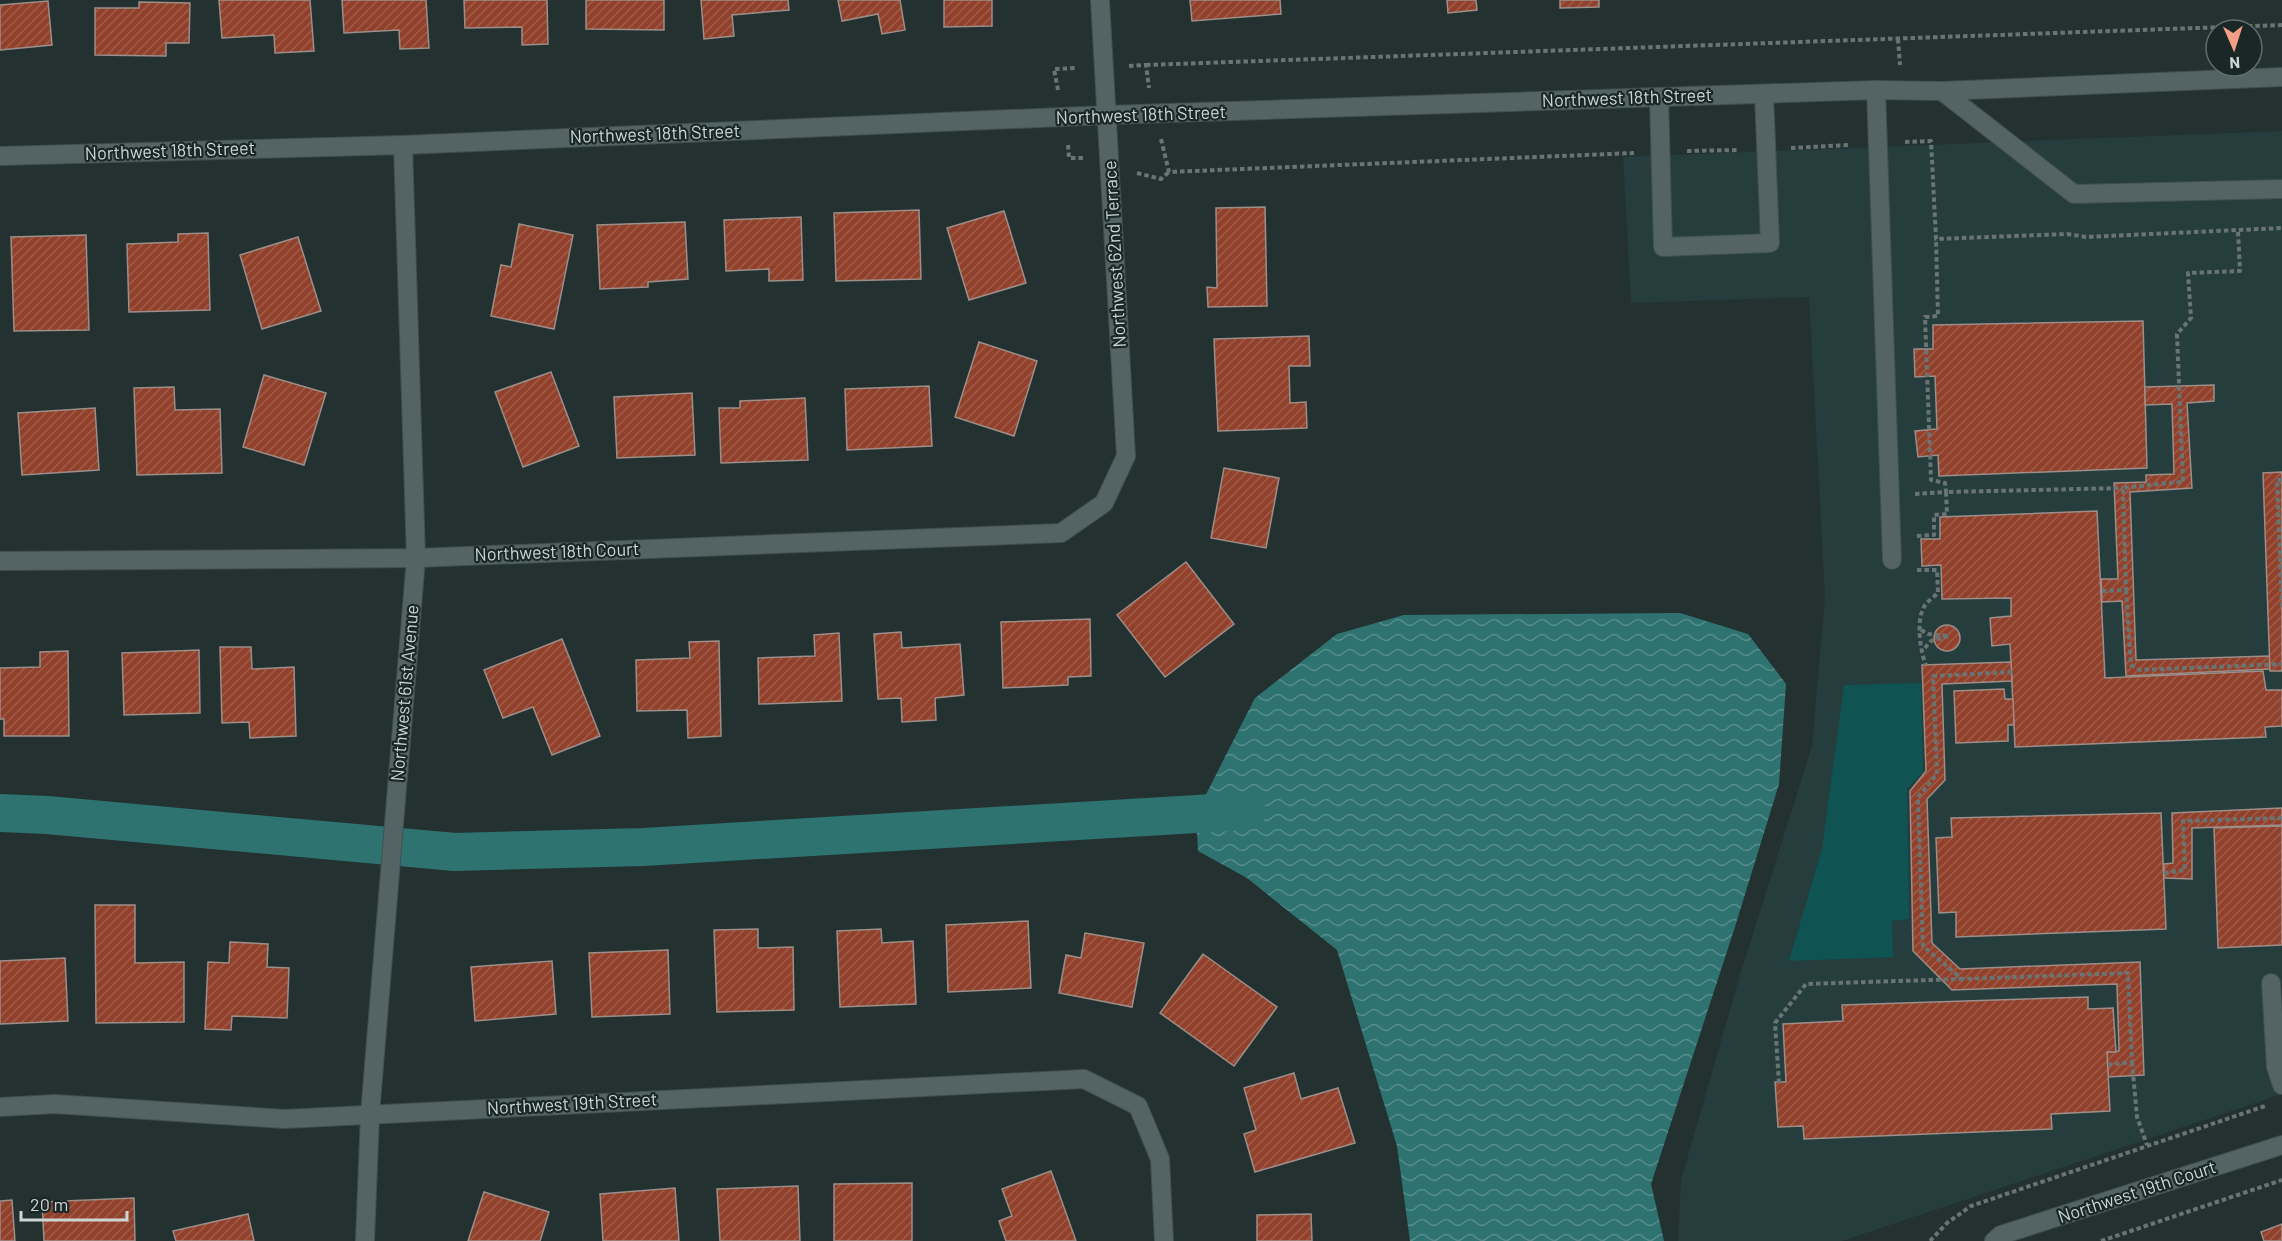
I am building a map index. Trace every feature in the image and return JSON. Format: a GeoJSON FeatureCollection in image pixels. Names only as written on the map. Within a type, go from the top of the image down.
{"type":"FeatureCollection","features":[{"type":"Feature","properties":{"kind":"street","name":"Northwest 62nd Terrace"},"geometry":{"type":"LineString","coordinates":[[1100,0],[1126,456],[1104,503]]}},
{"type":"Feature","properties":{"kind":"street","name":"Northwest 18th Street"},"geometry":{"type":"LineString","coordinates":[[0,156],[403,145],[1108,115],[1876,90],[1942,91],[2282,77]]}},
{"type":"Feature","properties":{"kind":"street"},"geometry":{"type":"LineString","coordinates":[[1876,90],[1892,560]]}},
{"type":"Feature","properties":{"kind":"street"},"geometry":{"type":"LineString","coordinates":[[1942,91],[2074,194],[2282,189]]}},
{"type":"Feature","properties":{"kind":"street"},"geometry":{"type":"LineString","coordinates":[[1659,97],[1663,247],[1770,243],[1764,94]]}},
{"type":"Feature","properties":{"kind":"street","name":"Northwest 61st Avenue"},"geometry":{"type":"LineString","coordinates":[[365,1241],[370,1114],[416,558],[403,145]]}},
{"type":"Feature","properties":{"kind":"street","name":"Northwest 18th Court"},"geometry":{"type":"LineString","coordinates":[[0,561],[416,558],[1061,533],[1104,503]]}},
{"type":"Feature","properties":{"kind":"street"},"geometry":{"type":"LineString","coordinates":[[2271,983],[2276,1067],[2282,1085]]}},
{"type":"Feature","properties":{"kind":"street","name":"Northwest 19th Street"},"geometry":{"type":"LineString","coordinates":[[0,1107],[55,1104],[285,1119],[1084,1078],[1138,1106],[1160,1159],[1164,1241]]}},
{"type":"Feature","properties":{"kind":"street","name":"Northwest 19th Court"},"geometry":{"type":"LineString","coordinates":[[1994,1241],[2001,1235],[2282,1145]]}},
{"type":"Feature","properties":{"kind":"path"},"geometry":{"type":"LineString","coordinates":[[1917,548],[1916,536],[1934,535],[1934,515],[1947,514],[1945,483],[1931,480],[1925,317],[1938,316],[1931,141],[1169,172],[1161,179],[1086,158],[1069,158],[1054,69],[2282,25]]}},
{"type":"Feature","properties":{"kind":"path"},"geometry":{"type":"LineString","coordinates":[[1898,39],[1905,142]]}},
{"type":"Feature","properties":{"kind":"path"},"geometry":{"type":"LineString","coordinates":[[1146,65],[1169,172]]}},
{"type":"Feature","properties":{"kind":"path"},"geometry":{"type":"LineString","coordinates":[[1936,239],[2182,235],[2282,228]]}},
{"type":"Feature","properties":{"kind":"path"},"geometry":{"type":"LineString","coordinates":[[1890,495],[2123,488],[2148,486],[2153,483],[2183,482],[2177,334],[2191,318],[2188,273],[2240,271],[2238,231]]}},
{"type":"Feature","properties":{"kind":"path"},"geometry":{"type":"LineString","coordinates":[[2282,480],[2277,480],[2282,609]]}},
{"type":"Feature","properties":{"kind":"path"},"geometry":{"type":"LineString","coordinates":[[2123,488],[2126,590],[2132,665],[2140,670],[2282,664]]}},
{"type":"Feature","properties":{"kind":"path"},"geometry":{"type":"LineString","coordinates":[[1917,559],[1917,571],[1937,570],[1938,593],[1924,606],[1921,629],[1922,651],[1926,665]]}},
{"type":"Feature","properties":{"kind":"path"},"geometry":{"type":"LineString","coordinates":[[2102,591],[2126,590]]}},
{"type":"Feature","properties":{"kind":"path"},"geometry":{"type":"LineString","coordinates":[[1921,629],[1928,634],[1949,636],[1931,641],[1922,651]]}},
{"type":"Feature","properties":{"kind":"path"},"geometry":{"type":"LineString","coordinates":[[1962,979],[1923,946],[1918,797],[1937,774],[1933,676],[2012,672]]}},
{"type":"Feature","properties":{"kind":"path"},"geometry":{"type":"LineString","coordinates":[[2164,873],[2185,870],[2182,821],[2282,818]]}},
{"type":"Feature","properties":{"kind":"path"},"geometry":{"type":"LineString","coordinates":[[1779,1083],[1775,1023],[1806,984],[2128,973],[2137,1118],[2147,1145]]}},
{"type":"Feature","properties":{"kind":"path"},"geometry":{"type":"LineString","coordinates":[[2108,1065],[2132,1062]]}},
{"type":"Feature","properties":{"kind":"path"},"geometry":{"type":"LineString","coordinates":[[1930,1241],[1947,1223],[1971,1206],[2271,1104]]}},
{"type":"Feature","properties":{"kind":"path"},"geometry":{"type":"LineString","coordinates":[[2101,1241],[2282,1180]]}},
{"type":"Feature","properties":{"kind":"shaded area"},"geometry":{"type":"Polygon","coordinates":[[[2282,131],[2282,1094],[1842,1241],[1678,1241],[1681,1180],[1740,975],[1812,746],[1825,597],[1809,297],[1631,303],[1623,157],[2282,131]]]}},
{"type":"Feature","properties":{"kind":"shaded area"},"geometry":{"type":"Polygon","coordinates":[[[1921,683],[1923,772],[1907,789],[1909,919],[1892,921],[1893,957],[1789,961],[1822,849],[1844,685],[1921,683]]]}},
{"type":"Feature","properties":{"kind":"water"},"geometry":{"type":"Polygon","coordinates":[[[1680,613],[1748,634],[1786,684],[1779,784],[1651,1184],[1664,1241],[1410,1241],[1397,1146],[1337,950],[1247,878],[1198,851],[1196,814],[1255,698],[1337,634],[1404,615],[1680,613]]]}},
{"type":"Feature","properties":{"kind":"building"},"geometry":{"type":"Polygon","coordinates":[[[219,0],[310,0],[314,51],[275,53],[274,35],[222,38],[219,0]]]}},
{"type":"Feature","properties":{"kind":"building"},"geometry":{"type":"Polygon","coordinates":[[[342,0],[426,0],[429,48],[400,49],[399,30],[344,33],[342,0]]]}},
{"type":"Feature","properties":{"kind":"building"},"geometry":{"type":"Polygon","coordinates":[[[464,0],[547,0],[548,44],[522,45],[522,27],[465,28],[464,0]]]}},
{"type":"Feature","properties":{"kind":"building"},"geometry":{"type":"Polygon","coordinates":[[[586,0],[664,0],[664,30],[586,29],[586,0]]]}},
{"type":"Feature","properties":{"kind":"building"},"geometry":{"type":"Polygon","coordinates":[[[701,0],[788,0],[789,10],[732,15],[734,36],[704,39],[701,0]]]}},
{"type":"Feature","properties":{"kind":"building"},"geometry":{"type":"Polygon","coordinates":[[[838,0],[900,0],[905,30],[882,34],[878,14],[842,21],[838,0]]]}},
{"type":"Feature","properties":{"kind":"building"},"geometry":{"type":"Polygon","coordinates":[[[944,0],[992,0],[992,26],[944,27],[944,0]]]}},
{"type":"Feature","properties":{"kind":"building"},"geometry":{"type":"Polygon","coordinates":[[[1190,0],[1280,0],[1281,14],[1192,21],[1190,0]]]}},
{"type":"Feature","properties":{"kind":"building"},"geometry":{"type":"Polygon","coordinates":[[[1447,0],[1476,0],[1477,10],[1448,13],[1447,0]]]}},
{"type":"Feature","properties":{"kind":"building"},"geometry":{"type":"Polygon","coordinates":[[[1560,0],[1599,0],[1599,7],[1560,8],[1560,0]]]}},
{"type":"Feature","properties":{"kind":"building"},"geometry":{"type":"Polygon","coordinates":[[[48,1],[52,45],[0,50],[0,5],[48,1]]]}},
{"type":"Feature","properties":{"kind":"building"},"geometry":{"type":"Polygon","coordinates":[[[139,2],[190,3],[189,43],[166,43],[166,56],[95,55],[95,8],[139,8],[139,2]]]}},
{"type":"Feature","properties":{"kind":"building"},"geometry":{"type":"Polygon","coordinates":[[[1265,207],[1267,306],[1208,307],[1207,287],[1217,288],[1216,208],[1265,207]]]}},
{"type":"Feature","properties":{"kind":"building"},"geometry":{"type":"Polygon","coordinates":[[[919,210],[921,279],[836,281],[834,213],[919,210]]]}},
{"type":"Feature","properties":{"kind":"building"},"geometry":{"type":"Polygon","coordinates":[[[1004,211],[1026,283],[969,300],[947,228],[1004,211]]]}},
{"type":"Feature","properties":{"kind":"building"},"geometry":{"type":"Polygon","coordinates":[[[801,217],[803,280],[769,281],[769,269],[726,271],[724,220],[801,217]]]}},
{"type":"Feature","properties":{"kind":"building"},"geometry":{"type":"Polygon","coordinates":[[[685,222],[688,279],[648,282],[648,287],[600,289],[597,225],[685,222]]]}},
{"type":"Feature","properties":{"kind":"building"},"geometry":{"type":"Polygon","coordinates":[[[519,224],[573,235],[554,329],[491,316],[501,265],[511,267],[519,224]]]}},
{"type":"Feature","properties":{"kind":"building"},"geometry":{"type":"Polygon","coordinates":[[[208,233],[210,310],[129,312],[127,244],[178,242],[178,234],[208,233]]]}},
{"type":"Feature","properties":{"kind":"building"},"geometry":{"type":"Polygon","coordinates":[[[86,235],[89,330],[14,331],[11,237],[86,235]]]}},
{"type":"Feature","properties":{"kind":"building"},"geometry":{"type":"Polygon","coordinates":[[[298,237],[321,311],[262,329],[240,255],[298,237]]]}},
{"type":"Feature","properties":{"kind":"building"},"geometry":{"type":"Polygon","coordinates":[[[2143,321],[2147,468],[1939,476],[1938,455],[1918,457],[1915,431],[1937,429],[1935,376],[1915,377],[1914,349],[1933,349],[1933,325],[2143,321]]]}},
{"type":"Feature","properties":{"kind":"building"},"geometry":{"type":"Polygon","coordinates":[[[1309,336],[1310,366],[1289,366],[1290,403],[1306,402],[1307,428],[1218,431],[1214,339],[1309,336]]]}},
{"type":"Feature","properties":{"kind":"building"},"geometry":{"type":"Polygon","coordinates":[[[979,342],[1037,361],[1014,436],[955,417],[979,342]]]}},
{"type":"Feature","properties":{"kind":"building"},"geometry":{"type":"Polygon","coordinates":[[[551,372],[579,446],[523,467],[495,392],[551,372]]]}},
{"type":"Feature","properties":{"kind":"building"},"geometry":{"type":"Polygon","coordinates":[[[264,375],[326,393],[304,465],[243,447],[264,375]]]}},
{"type":"Feature","properties":{"kind":"building"},"geometry":{"type":"Polygon","coordinates":[[[2214,385],[2214,401],[2187,403],[2192,488],[2130,492],[2136,660],[2270,656],[2270,669],[2126,676],[2122,601],[2102,602],[2101,579],[2118,579],[2114,483],[2146,482],[2146,475],[2174,474],[2172,404],[2145,405],[2145,387],[2214,385]]]}},
{"type":"Feature","properties":{"kind":"building"},"geometry":{"type":"Polygon","coordinates":[[[929,386],[932,446],[847,450],[845,389],[929,386]]]}},
{"type":"Feature","properties":{"kind":"building"},"geometry":{"type":"Polygon","coordinates":[[[174,387],[175,410],[220,409],[222,473],[137,475],[134,388],[174,387]]]}},
{"type":"Feature","properties":{"kind":"building"},"geometry":{"type":"Polygon","coordinates":[[[692,393],[695,455],[617,458],[614,397],[692,393]]]}},
{"type":"Feature","properties":{"kind":"building"},"geometry":{"type":"Polygon","coordinates":[[[805,398],[808,460],[721,463],[719,408],[740,408],[740,401],[805,398]]]}},
{"type":"Feature","properties":{"kind":"building"},"geometry":{"type":"Polygon","coordinates":[[[95,408],[99,470],[22,475],[18,413],[95,408]]]}},
{"type":"Feature","properties":{"kind":"building"},"geometry":{"type":"Polygon","coordinates":[[[1224,468],[1279,478],[1266,548],[1211,538],[1224,468]]]}},
{"type":"Feature","properties":{"kind":"building"},"geometry":{"type":"Polygon","coordinates":[[[2282,472],[2282,671],[2270,671],[2263,473],[2282,472]]]}},
{"type":"Feature","properties":{"kind":"building"},"geometry":{"type":"Polygon","coordinates":[[[2097,511],[2105,678],[2263,671],[2266,690],[2282,690],[2282,726],[2265,727],[2266,737],[2015,747],[2010,644],[1992,646],[1990,618],[2011,616],[2011,598],[1942,599],[1941,565],[1922,566],[1921,539],[1940,539],[1940,517],[2097,511]]]}},
{"type":"Feature","properties":{"kind":"building"},"geometry":{"type":"Polygon","coordinates":[[[1186,562],[1234,624],[1165,677],[1117,615],[1186,562]]]}},
{"type":"Feature","properties":{"kind":"building"},"geometry":{"type":"Polygon","coordinates":[[[1090,619],[1091,676],[1068,677],[1068,685],[1003,688],[1001,622],[1090,619]]]}},
{"type":"Feature","properties":{"kind":"building"},"geometry":{"type":"Polygon","coordinates":[[[1947,625],[1956,629],[1960,638],[1956,647],[1947,651],[1938,647],[1934,638],[1938,629],[1947,625]]]}},
{"type":"Feature","properties":{"kind":"building"},"geometry":{"type":"Polygon","coordinates":[[[901,632],[902,648],[960,644],[964,695],[935,698],[936,720],[902,722],[901,698],[878,699],[874,634],[901,632]]]}},
{"type":"Feature","properties":{"kind":"building"},"geometry":{"type":"Polygon","coordinates":[[[839,633],[842,701],[759,704],[758,658],[815,656],[814,635],[839,633]]]}},
{"type":"Feature","properties":{"kind":"building"},"geometry":{"type":"Polygon","coordinates":[[[562,639],[600,736],[552,755],[533,707],[503,718],[484,670],[562,639]]]}},
{"type":"Feature","properties":{"kind":"building"},"geometry":{"type":"Polygon","coordinates":[[[719,641],[721,736],[688,738],[687,710],[637,711],[636,660],[690,658],[689,642],[719,641]]]}},
{"type":"Feature","properties":{"kind":"building"},"geometry":{"type":"Polygon","coordinates":[[[220,647],[251,647],[252,669],[294,667],[296,736],[250,738],[249,722],[222,723],[220,647]]]}},
{"type":"Feature","properties":{"kind":"building"},"geometry":{"type":"Polygon","coordinates":[[[199,650],[200,713],[124,715],[122,653],[199,650]]]}},
{"type":"Feature","properties":{"kind":"building"},"geometry":{"type":"Polygon","coordinates":[[[68,651],[69,736],[4,736],[4,719],[0,719],[0,668],[40,667],[40,652],[68,651]]]}},
{"type":"Feature","properties":{"kind":"building"},"geometry":{"type":"Polygon","coordinates":[[[2011,662],[2012,681],[1942,684],[1945,780],[1927,799],[1932,943],[1960,969],[2140,962],[2144,1075],[2108,1077],[2107,1052],[2119,1051],[2117,984],[1952,990],[1913,951],[1910,791],[1926,771],[1922,665],[2011,662]]]}},
{"type":"Feature","properties":{"kind":"building"},"geometry":{"type":"Polygon","coordinates":[[[2004,689],[2005,699],[2013,699],[2014,725],[2008,725],[2008,741],[1956,743],[1954,691],[2004,689]]]}},
{"type":"Feature","properties":{"kind":"building"},"geometry":{"type":"Polygon","coordinates":[[[2282,808],[2282,825],[2192,828],[2192,879],[2164,878],[2164,864],[2173,863],[2172,813],[2282,808]]]}},
{"type":"Feature","properties":{"kind":"building"},"geometry":{"type":"Polygon","coordinates":[[[2161,813],[2166,929],[1956,937],[1956,912],[1939,913],[1936,838],[1952,837],[1951,818],[2161,813]]]}},
{"type":"Feature","properties":{"kind":"building"},"geometry":{"type":"Polygon","coordinates":[[[2282,826],[2282,945],[2218,948],[2214,828],[2282,826]]]}},
{"type":"Feature","properties":{"kind":"building"},"geometry":{"type":"Polygon","coordinates":[[[95,905],[135,905],[135,963],[184,962],[184,1022],[96,1023],[95,905]]]}},
{"type":"Feature","properties":{"kind":"building"},"geometry":{"type":"Polygon","coordinates":[[[1028,921],[1031,988],[948,992],[946,925],[1028,921]]]}},
{"type":"Feature","properties":{"kind":"building"},"geometry":{"type":"Polygon","coordinates":[[[758,929],[758,948],[793,947],[794,1010],[717,1012],[714,930],[758,929]]]}},
{"type":"Feature","properties":{"kind":"building"},"geometry":{"type":"Polygon","coordinates":[[[881,929],[882,943],[913,941],[916,1004],[840,1007],[837,931],[881,929]]]}},
{"type":"Feature","properties":{"kind":"building"},"geometry":{"type":"Polygon","coordinates":[[[1085,933],[1144,943],[1132,1007],[1059,993],[1066,955],[1081,958],[1085,933]]]}},
{"type":"Feature","properties":{"kind":"building"},"geometry":{"type":"Polygon","coordinates":[[[230,942],[268,944],[267,967],[289,968],[287,1018],[232,1016],[231,1030],[205,1029],[208,962],[229,963],[230,942]]]}},
{"type":"Feature","properties":{"kind":"building"},"geometry":{"type":"Polygon","coordinates":[[[668,950],[670,1014],[592,1017],[589,953],[668,950]]]}},
{"type":"Feature","properties":{"kind":"building"},"geometry":{"type":"Polygon","coordinates":[[[1203,954],[1277,1007],[1234,1066],[1160,1013],[1203,954]]]}},
{"type":"Feature","properties":{"kind":"building"},"geometry":{"type":"Polygon","coordinates":[[[65,958],[68,1021],[0,1024],[0,961],[65,958]]]}},
{"type":"Feature","properties":{"kind":"building"},"geometry":{"type":"Polygon","coordinates":[[[552,961],[556,1014],[475,1021],[471,967],[552,961]]]}},
{"type":"Feature","properties":{"kind":"building"},"geometry":{"type":"Polygon","coordinates":[[[2088,997],[2088,1009],[2113,1008],[2116,1052],[2107,1052],[2110,1111],[2051,1114],[2052,1129],[1804,1139],[1803,1126],[1778,1127],[1775,1082],[1786,1082],[1783,1024],[1843,1021],[1842,1005],[2088,997]]]}},
{"type":"Feature","properties":{"kind":"building"},"geometry":{"type":"Polygon","coordinates":[[[1294,1073],[1301,1099],[1338,1088],[1355,1143],[1255,1172],[1244,1134],[1256,1130],[1244,1088],[1294,1073]]]}},
{"type":"Feature","properties":{"kind":"building"},"geometry":{"type":"Polygon","coordinates":[[[1051,1171],[1076,1241],[1006,1241],[999,1221],[1012,1216],[1002,1189],[1051,1171]]]}},
{"type":"Feature","properties":{"kind":"building"},"geometry":{"type":"Polygon","coordinates":[[[912,1183],[912,1241],[834,1241],[834,1184],[912,1183]]]}},
{"type":"Feature","properties":{"kind":"building"},"geometry":{"type":"Polygon","coordinates":[[[798,1186],[800,1241],[720,1241],[717,1189],[798,1186]]]}},
{"type":"Feature","properties":{"kind":"building"},"geometry":{"type":"Polygon","coordinates":[[[675,1188],[679,1241],[603,1241],[600,1194],[675,1188]]]}},
{"type":"Feature","properties":{"kind":"building"},"geometry":{"type":"Polygon","coordinates":[[[484,1192],[549,1212],[540,1241],[468,1241],[484,1192]]]}},
{"type":"Feature","properties":{"kind":"building"},"geometry":{"type":"Polygon","coordinates":[[[134,1198],[135,1241],[44,1241],[42,1202],[134,1198]]]}},
{"type":"Feature","properties":{"kind":"building"},"geometry":{"type":"Polygon","coordinates":[[[12,1200],[15,1241],[0,1241],[0,1201],[12,1200]]]}},
{"type":"Feature","properties":{"kind":"building"},"geometry":{"type":"Polygon","coordinates":[[[248,1214],[254,1241],[176,1241],[173,1231],[248,1214]]]}},
{"type":"Feature","properties":{"kind":"building"},"geometry":{"type":"Polygon","coordinates":[[[1311,1214],[1312,1241],[1257,1241],[1257,1215],[1311,1214]]]}},
{"type":"Feature","properties":{"kind":"building"},"geometry":{"type":"Polygon","coordinates":[[[2282,1224],[2282,1241],[2264,1241],[2261,1232],[2282,1224]]]}},
{"type":"Feature","properties":{"kind":"waterway"},"geometry":{"type":"LineString","coordinates":[[0,813],[47,815],[455,852],[643,847],[1247,811]]}}]}
